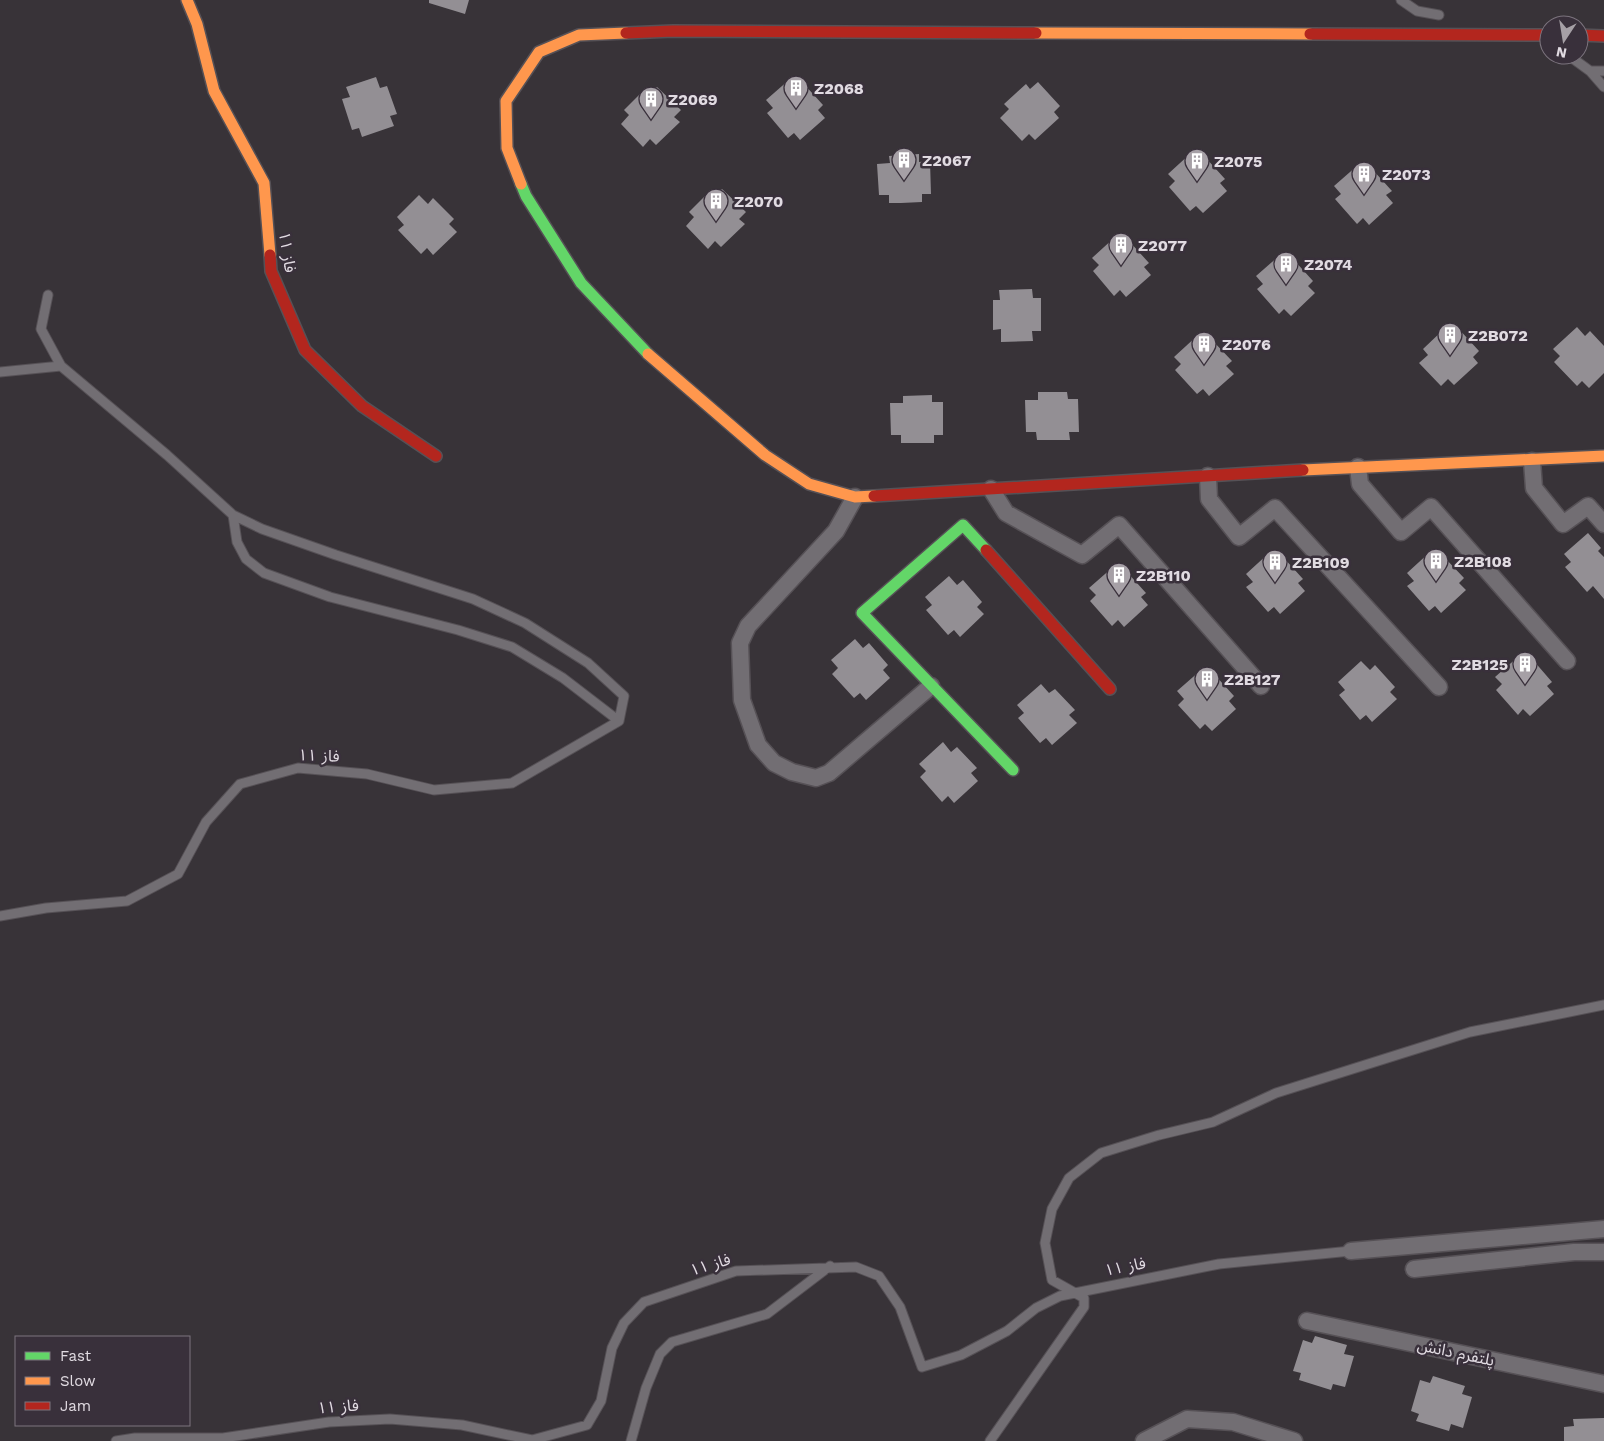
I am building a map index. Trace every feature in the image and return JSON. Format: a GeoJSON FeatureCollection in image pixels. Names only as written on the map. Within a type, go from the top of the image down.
{"type":"FeatureCollection","features":[{"type":"Feature","properties":{"kind":"street","name":"فاز ۱۱"},"geometry":{"type":"LineString","coordinates":[[186,0],[197,24],[214,91],[264,183],[271,271],[305,350],[362,406],[436,456]]}},
{"type":"Feature","properties":{"kind":"street"},"geometry":{"type":"LineString","coordinates":[[1539,37],[673,31],[579,35],[539,52],[506,100],[507,148],[526,196],[581,283],[657,364],[764,455],[809,484],[854,497],[1358,467],[1532,461],[1604,456]]}},
{"type":"Feature","properties":{"kind":"street"},"geometry":{"type":"LineString","coordinates":[[1589,36],[1604,36]]}},
{"type":"Feature","properties":{"kind":"street"},"geometry":{"type":"LineString","coordinates":[[1532,461],[1534,488],[1562,524],[1588,506],[1604,524]]}},
{"type":"Feature","properties":{"kind":"street"},"geometry":{"type":"LineString","coordinates":[[1358,467],[1360,484],[1401,532],[1431,507],[1567,661]]}},
{"type":"Feature","properties":{"kind":"street"},"geometry":{"type":"LineString","coordinates":[[1208,476],[1209,499],[1239,537],[1275,508],[1439,687]]}},
{"type":"Feature","properties":{"kind":"street"},"geometry":{"type":"LineString","coordinates":[[991,489],[1006,513],[1082,555],[1119,525],[1261,686]]}},
{"type":"Feature","properties":{"kind":"street"},"geometry":{"type":"LineString","coordinates":[[854,497],[836,531],[748,626],[740,642],[742,700],[758,745],[774,763],[792,772],[816,778],[829,773],[931,686]]}},
{"type":"Feature","properties":{"kind":"street"},"geometry":{"type":"LineString","coordinates":[[1013,770],[862,614],[963,525],[1110,689]]}},
{"type":"Feature","properties":{"kind":"street"},"geometry":{"type":"LineString","coordinates":[[1351,1252],[1604,1229]]}},
{"type":"Feature","properties":{"kind":"street"},"geometry":{"type":"LineString","coordinates":[[1414,1269],[1574,1252],[1604,1252]]}},
{"type":"Feature","properties":{"kind":"street","name":"پلتفرم دانش"},"geometry":{"type":"LineString","coordinates":[[1307,1321],[1604,1384]]}},
{"type":"Feature","properties":{"kind":"street"},"geometry":{"type":"LineString","coordinates":[[1144,1441],[1187,1419],[1233,1422],[1294,1441]]}},
{"type":"Feature","properties":{"kind":"lane"},"geometry":{"type":"LineString","coordinates":[[1401,0],[1417,11],[1439,15]]}},
{"type":"Feature","properties":{"kind":"lane"},"geometry":{"type":"LineString","coordinates":[[1582,65],[1604,86]]}},
{"type":"Feature","properties":{"kind":"lane"},"geometry":{"type":"LineString","coordinates":[[1590,71],[1604,71]]}},
{"type":"Feature","properties":{"kind":"lane"},"geometry":{"type":"LineString","coordinates":[[48,294],[42,329],[61,366],[168,455],[233,515],[262,529],[336,556],[474,600],[525,623],[588,663],[624,696],[619,721],[564,678],[512,647],[458,630],[330,597],[264,573],[246,559],[237,542],[233,515]]}},
{"type":"Feature","properties":{"kind":"lane"},"geometry":{"type":"LineString","coordinates":[[0,372],[61,366]]}},
{"type":"Feature","properties":{"kind":"lane","name":"فاز ۱۱"},"geometry":{"type":"LineString","coordinates":[[0,916],[46,908],[127,900],[178,874],[206,822],[240,784],[298,768],[368,774],[434,790],[512,783],[619,721]]}},
{"type":"Feature","properties":{"kind":"lane"},"geometry":{"type":"LineString","coordinates":[[990,1441],[1084,1307],[1084,1298],[1073,1294],[1052,1280],[1044,1243],[1052,1209],[1069,1178],[1101,1153],[1159,1135],[1213,1122],[1276,1093],[1470,1032],[1604,1005]]}},
{"type":"Feature","properties":{"kind":"lane","name":"فاز ۱۱"},"geometry":{"type":"LineString","coordinates":[[116,1441],[135,1438],[223,1438],[329,1422],[390,1419],[462,1425],[532,1440],[587,1425],[601,1401],[612,1348],[624,1323],[644,1302],[736,1271],[830,1266],[856,1267],[880,1276],[900,1307],[922,1367],[961,1355],[1007,1331],[1036,1308],[1060,1296],[1218,1264],[1351,1252]]}},
{"type":"Feature","properties":{"kind":"lane"},"geometry":{"type":"LineString","coordinates":[[630,1441],[646,1388],[660,1354],[672,1342],[767,1314],[830,1266]]}},
{"type":"Feature","properties":{"kind":"building"},"geometry":{"type":"Polygon","coordinates":[[[429,0],[469,0],[465,14],[429,3],[429,0]]]}},
{"type":"Feature","properties":{"kind":"building"},"geometry":{"type":"Polygon","coordinates":[[[376,77],[380,88],[387,86],[397,114],[390,116],[394,126],[362,137],[359,128],[352,130],[342,99],[350,97],[346,87],[376,77]]]}},
{"type":"Feature","properties":{"kind":"building","name":"Z2068"},"geometry":{"type":"Polygon","coordinates":[[[790,79],[798,88],[803,83],[823,105],[818,110],[825,118],[800,140],[794,133],[788,138],[767,113],[773,108],[766,100],[790,79]]]}},
{"type":"Feature","properties":{"kind":"building"},"geometry":{"type":"Polygon","coordinates":[[[1038,82],[1060,106],[1054,112],[1059,118],[1035,140],[1029,134],[1022,141],[1000,118],[1009,109],[1004,104],[1026,84],[1030,89],[1038,82]]]}},
{"type":"Feature","properties":{"kind":"building","name":"Z2069"},"geometry":{"type":"Polygon","coordinates":[[[657,87],[681,110],[674,117],[680,122],[656,145],[650,139],[643,147],[621,124],[629,115],[624,110],[645,89],[650,94],[657,87]]]}},
{"type":"Feature","properties":{"kind":"building","name":"Z2075"},"geometry":{"type":"Polygon","coordinates":[[[1191,153],[1200,162],[1205,157],[1225,179],[1220,183],[1227,191],[1203,213],[1196,206],[1190,211],[1169,187],[1175,181],[1168,174],[1191,153]]]}},
{"type":"Feature","properties":{"kind":"building","name":"Z2067"},"geometry":{"type":"Polygon","coordinates":[[[919,154],[919,162],[930,161],[931,194],[922,194],[922,202],[889,203],[889,195],[879,195],[877,164],[890,163],[889,156],[919,154]]]}},
{"type":"Feature","properties":{"kind":"building","name":"Z2073"},"geometry":{"type":"Polygon","coordinates":[[[1358,165],[1366,174],[1372,169],[1392,191],[1386,195],[1393,203],[1369,225],[1363,218],[1357,224],[1335,199],[1341,194],[1334,186],[1358,165]]]}},
{"type":"Feature","properties":{"kind":"building","name":"Z2070"},"geometry":{"type":"Polygon","coordinates":[[[722,189],[746,212],[739,219],[745,224],[721,247],[715,241],[708,249],[686,226],[694,217],[689,212],[710,191],[715,196],[722,189]]]}},
{"type":"Feature","properties":{"kind":"building"},"geometry":{"type":"Polygon","coordinates":[[[419,195],[428,204],[433,198],[454,219],[449,224],[457,232],[433,255],[427,248],[421,254],[398,230],[404,225],[397,217],[419,195]]]}},
{"type":"Feature","properties":{"kind":"building","name":"Z2077"},"geometry":{"type":"Polygon","coordinates":[[[1115,237],[1124,246],[1129,241],[1149,263],[1144,267],[1151,275],[1126,297],[1120,290],[1114,296],[1093,271],[1099,265],[1092,258],[1115,237]]]}},
{"type":"Feature","properties":{"kind":"building","name":"Z2074"},"geometry":{"type":"Polygon","coordinates":[[[1280,255],[1288,264],[1293,259],[1313,281],[1308,286],[1315,293],[1291,316],[1284,309],[1279,314],[1257,289],[1263,284],[1256,276],[1280,255]]]}},
{"type":"Feature","properties":{"kind":"building"},"geometry":{"type":"Polygon","coordinates":[[[1032,289],[1033,298],[1041,298],[1041,331],[1032,331],[1033,341],[1001,342],[1001,329],[993,330],[993,300],[1000,300],[999,290],[1032,289]]]}},
{"type":"Feature","properties":{"kind":"building","name":"Z2B072"},"geometry":{"type":"Polygon","coordinates":[[[1457,327],[1479,351],[1473,357],[1478,363],[1454,385],[1448,379],[1441,386],[1419,363],[1428,355],[1423,349],[1444,329],[1449,334],[1457,327]]]}},
{"type":"Feature","properties":{"kind":"building"},"geometry":{"type":"Polygon","coordinates":[[[1577,327],[1585,336],[1590,331],[1604,346],[1604,373],[1589,388],[1582,381],[1577,386],[1554,362],[1560,356],[1553,349],[1577,327]]]}},
{"type":"Feature","properties":{"kind":"building","name":"Z2076"},"geometry":{"type":"Polygon","coordinates":[[[1198,335],[1206,345],[1212,340],[1232,361],[1226,366],[1234,374],[1209,396],[1203,389],[1197,394],[1175,370],[1181,364],[1174,357],[1198,335]]]}},
{"type":"Feature","properties":{"kind":"building"},"geometry":{"type":"Polygon","coordinates":[[[1038,392],[1067,392],[1068,399],[1078,399],[1079,432],[1069,432],[1070,440],[1037,440],[1036,432],[1026,432],[1025,400],[1038,400],[1038,392]]]}},
{"type":"Feature","properties":{"kind":"building"},"geometry":{"type":"Polygon","coordinates":[[[932,395],[932,402],[943,402],[943,435],[934,435],[934,443],[901,443],[901,435],[891,435],[890,403],[903,403],[903,396],[932,395]]]}},
{"type":"Feature","properties":{"kind":"building"},"geometry":{"type":"Polygon","coordinates":[[[1588,533],[1601,548],[1598,551],[1604,557],[1604,599],[1593,586],[1587,592],[1565,567],[1571,562],[1564,554],[1588,533]]]}},
{"type":"Feature","properties":{"kind":"building","name":"Z2B108"},"geometry":{"type":"Polygon","coordinates":[[[1430,552],[1438,561],[1444,557],[1464,578],[1459,583],[1466,590],[1441,613],[1435,606],[1429,611],[1407,586],[1414,581],[1407,573],[1430,552]]]}},
{"type":"Feature","properties":{"kind":"building","name":"Z2B109"},"geometry":{"type":"Polygon","coordinates":[[[1269,553],[1278,562],[1283,557],[1303,579],[1298,583],[1305,591],[1280,614],[1274,607],[1268,612],[1246,587],[1253,582],[1246,574],[1269,553]]]}},
{"type":"Feature","properties":{"kind":"building","name":"Z2B110"},"geometry":{"type":"Polygon","coordinates":[[[1113,567],[1121,576],[1126,571],[1146,593],[1141,597],[1148,605],[1124,627],[1118,620],[1112,626],[1090,601],[1096,595],[1089,588],[1113,567]]]}},
{"type":"Feature","properties":{"kind":"building"},"geometry":{"type":"Polygon","coordinates":[[[949,576],[957,585],[963,580],[982,602],[977,607],[984,614],[960,637],[954,630],[948,635],[926,610],[932,605],[925,597],[949,576]]]}},
{"type":"Feature","properties":{"kind":"building"},"geometry":{"type":"Polygon","coordinates":[[[855,639],[863,648],[869,643],[888,665],[883,670],[890,678],[866,700],[860,693],[854,698],[832,674],[838,668],[831,660],[855,639]]]}},
{"type":"Feature","properties":{"kind":"building","name":"Z2B125"},"geometry":{"type":"Polygon","coordinates":[[[1519,656],[1527,665],[1533,660],[1552,682],[1547,686],[1554,694],[1530,716],[1523,709],[1518,715],[1496,690],[1502,684],[1495,677],[1519,656]]]}},
{"type":"Feature","properties":{"kind":"building"},"geometry":{"type":"Polygon","coordinates":[[[1361,661],[1370,670],[1375,665],[1395,687],[1390,692],[1397,699],[1372,722],[1366,715],[1360,720],[1339,695],[1345,690],[1338,682],[1361,661]]]}},
{"type":"Feature","properties":{"kind":"building","name":"Z2B127"},"geometry":{"type":"Polygon","coordinates":[[[1201,670],[1209,680],[1214,674],[1234,696],[1229,701],[1236,709],[1212,731],[1205,724],[1200,729],[1178,705],[1184,699],[1177,691],[1201,670]]]}},
{"type":"Feature","properties":{"kind":"building"},"geometry":{"type":"Polygon","coordinates":[[[1041,684],[1049,693],[1055,689],[1075,710],[1069,715],[1077,723],[1052,745],[1046,738],[1040,743],[1018,718],[1024,713],[1017,705],[1041,684]]]}},
{"type":"Feature","properties":{"kind":"building"},"geometry":{"type":"Polygon","coordinates":[[[943,742],[951,752],[957,747],[977,768],[971,773],[978,781],[954,803],[948,796],[942,802],[920,777],[926,771],[919,764],[943,742]]]}},
{"type":"Feature","properties":{"kind":"building"},"geometry":{"type":"Polygon","coordinates":[[[1315,1336],[1347,1345],[1344,1354],[1354,1356],[1345,1387],[1333,1384],[1331,1390],[1299,1380],[1301,1373],[1293,1371],[1303,1340],[1312,1343],[1315,1336]]]}},
{"type":"Feature","properties":{"kind":"building"},"geometry":{"type":"Polygon","coordinates":[[[1433,1376],[1465,1386],[1462,1394],[1472,1397],[1463,1428],[1451,1424],[1449,1431],[1416,1421],[1419,1414],[1411,1411],[1420,1380],[1430,1383],[1433,1376]]]}},
{"type":"Feature","properties":{"kind":"building"},"geometry":{"type":"Polygon","coordinates":[[[1604,1418],[1604,1441],[1564,1441],[1564,1427],[1574,1426],[1573,1419],[1604,1418]]]}},
{"type":"Feature","properties":{"kind":"traffic: fast"},"geometry":{"type":"LineString","coordinates":[[521,184],[526,196],[581,283],[648,354]]}},
{"type":"Feature","properties":{"kind":"traffic: fast"},"geometry":{"type":"LineString","coordinates":[[986,550],[963,525],[862,613],[1013,770]]}},
{"type":"Feature","properties":{"kind":"traffic: slow"},"geometry":{"type":"LineString","coordinates":[[187,0],[197,24],[214,91],[264,183],[270,255]]}},
{"type":"Feature","properties":{"kind":"traffic: slow"},"geometry":{"type":"LineString","coordinates":[[521,184],[507,148],[506,101],[539,52],[579,35],[626,33]]}},
{"type":"Feature","properties":{"kind":"traffic: slow"},"geometry":{"type":"LineString","coordinates":[[1036,33],[1310,34]]}},
{"type":"Feature","properties":{"kind":"traffic: slow"},"geometry":{"type":"LineString","coordinates":[[648,354],[765,455],[809,484],[855,497],[874,496]]}},
{"type":"Feature","properties":{"kind":"traffic: slow"},"geometry":{"type":"LineString","coordinates":[[1303,470],[1604,456]]}},
{"type":"Feature","properties":{"kind":"traffic: jam"},"geometry":{"type":"LineString","coordinates":[[626,33],[673,31],[1036,33]]}},
{"type":"Feature","properties":{"kind":"traffic: jam"},"geometry":{"type":"LineString","coordinates":[[1310,34],[1539,35]]}},
{"type":"Feature","properties":{"kind":"traffic: jam"},"geometry":{"type":"LineString","coordinates":[[1589,35],[1604,36]]}},
{"type":"Feature","properties":{"kind":"traffic: jam"},"geometry":{"type":"LineString","coordinates":[[270,255],[271,271],[305,350],[362,406],[436,456]]}},
{"type":"Feature","properties":{"kind":"traffic: jam"},"geometry":{"type":"LineString","coordinates":[[874,496],[1303,470]]}},
{"type":"Feature","properties":{"kind":"traffic: jam"},"geometry":{"type":"LineString","coordinates":[[986,550],[1110,689]]}},
{"type":"Feature","properties":{"kind":"place","name":"Z2068"},"geometry":{"type":"Point","coordinates":[796,109]}},
{"type":"Feature","properties":{"kind":"place","name":"Z2069"},"geometry":{"type":"Point","coordinates":[651,120]}},
{"type":"Feature","properties":{"kind":"place","name":"Z2067"},"geometry":{"type":"Point","coordinates":[904,181]}},
{"type":"Feature","properties":{"kind":"place","name":"Z2075"},"geometry":{"type":"Point","coordinates":[1197,182]}},
{"type":"Feature","properties":{"kind":"place","name":"Z2073"},"geometry":{"type":"Point","coordinates":[1364,195]}},
{"type":"Feature","properties":{"kind":"place","name":"Z2070"},"geometry":{"type":"Point","coordinates":[716,222]}},
{"type":"Feature","properties":{"kind":"place","name":"Z2077"},"geometry":{"type":"Point","coordinates":[1121,266]}},
{"type":"Feature","properties":{"kind":"place","name":"Z2074"},"geometry":{"type":"Point","coordinates":[1286,285]}},
{"type":"Feature","properties":{"kind":"place","name":"Z2B072"},"geometry":{"type":"Point","coordinates":[1450,356]}},
{"type":"Feature","properties":{"kind":"place","name":"Z2076"},"geometry":{"type":"Point","coordinates":[1204,365]}},
{"type":"Feature","properties":{"kind":"place","name":"Z2B108"},"geometry":{"type":"Point","coordinates":[1436,582]}},
{"type":"Feature","properties":{"kind":"place","name":"Z2B109"},"geometry":{"type":"Point","coordinates":[1275,583]}},
{"type":"Feature","properties":{"kind":"place","name":"Z2B110"},"geometry":{"type":"Point","coordinates":[1119,596]}},
{"type":"Feature","properties":{"kind":"place","name":"Z2B125"},"geometry":{"type":"Point","coordinates":[1525,685]}},
{"type":"Feature","properties":{"kind":"place","name":"Z2B127"},"geometry":{"type":"Point","coordinates":[1207,700]}}]}
